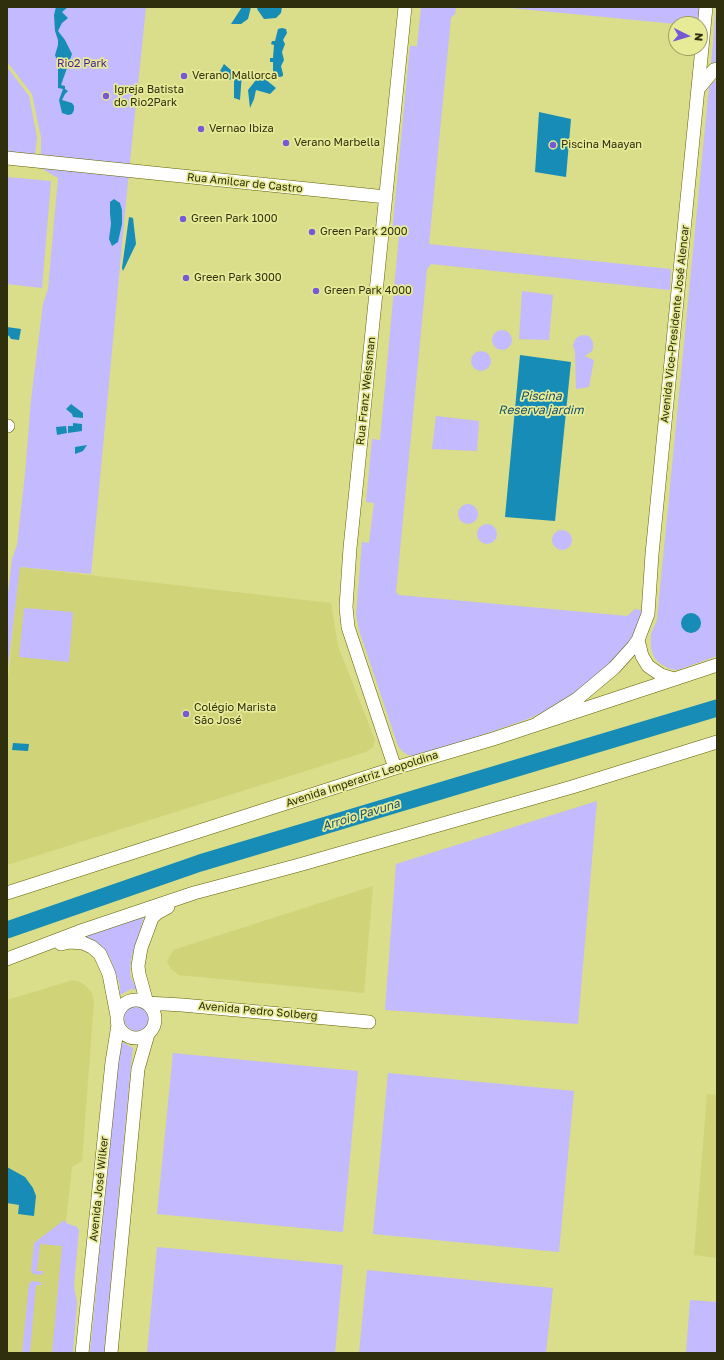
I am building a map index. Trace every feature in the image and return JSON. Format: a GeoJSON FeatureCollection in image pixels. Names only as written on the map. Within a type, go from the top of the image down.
{"type":"FeatureCollection","features":[{"type":"Feature","properties":{"kind":"street","name":"Rua Franz Weissman"},"geometry":{"type":"LineString","coordinates":[[395,768],[348,627],[346,607],[350,548],[405,7]]}},
{"type":"Feature","properties":{"kind":"street","name":"Avenida Vice-Presidente José Alencar"},"geometry":{"type":"LineString","coordinates":[[538,723],[577,699],[601,680],[634,647],[648,614],[652,554],[706,7]]}},
{"type":"Feature","properties":{"kind":"street"},"geometry":{"type":"LineString","coordinates":[[698,89],[714,70],[717,69]]}},
{"type":"Feature","properties":{"kind":"street","name":"Rua Amilcar de Castro"},"geometry":{"type":"LineString","coordinates":[[7,158],[386,197]]}},
{"type":"Feature","properties":{"kind":"street"},"geometry":{"type":"LineString","coordinates":[[638,640],[642,656],[648,666],[661,675],[674,679]]}},
{"type":"Feature","properties":{"kind":"street","name":"Avenida Imperatriz Leopoldina"},"geometry":{"type":"LineString","coordinates":[[7,893],[717,665]]}},
{"type":"Feature","properties":{"kind":"street"},"geometry":{"type":"LineString","coordinates":[[7,959],[78,932],[194,893],[362,848],[580,785],[717,742]]}},
{"type":"Feature","properties":{"kind":"street"},"geometry":{"type":"LineString","coordinates":[[111,1353],[138,1069],[148,1034],[154,1024],[155,1018],[154,1012],[147,1003],[139,974],[138,966],[141,948],[150,922],[157,913],[194,893]]}},
{"type":"Feature","properties":{"kind":"street","name":"Avenida José Wilker"},"geometry":{"type":"LineString","coordinates":[[41,947],[78,942],[88,945],[96,950],[104,960],[109,974],[117,1020],[82,1353]]}},
{"type":"Feature","properties":{"kind":"street"},"geometry":{"type":"LineString","coordinates":[[147,1003],[131,1000],[122,1006],[117,1020],[120,1030],[130,1037],[142,1037],[148,1034]]}},
{"type":"Feature","properties":{"kind":"street","name":"Avenida Pedro Solberg"},"geometry":{"type":"LineString","coordinates":[[147,1003],[190,1005],[369,1022]]}},
{"type":"Feature","properties":{"kind":"shaded area","name":"Colégio Marista São José"},"geometry":{"type":"Polygon","coordinates":[[[19,567],[331,603],[338,646],[375,740],[373,747],[366,752],[7,865],[7,689],[19,567]]]}},
{"type":"Feature","properties":{"kind":"shaded area"},"geometry":{"type":"Polygon","coordinates":[[[373,886],[364,993],[179,975],[171,969],[167,962],[173,950],[373,886]]]}},
{"type":"Feature","properties":{"kind":"shaded area"},"geometry":{"type":"Polygon","coordinates":[[[73,980],[86,986],[92,993],[94,1002],[82,1161],[72,1167],[66,1221],[62,1353],[7,1353],[7,1000],[73,980]]]}},
{"type":"Feature","properties":{"kind":"shaded area"},"geometry":{"type":"Polygon","coordinates":[[[707,1094],[717,1095],[717,1258],[694,1255],[707,1094]]]}},
{"type":"Feature","properties":{"kind":"green space","name":"Rio2 Park"},"geometry":{"type":"Polygon","coordinates":[[[7,7],[146,7],[91,574],[20,567],[7,676],[7,602],[12,559],[17,545],[31,400],[43,304],[48,289],[58,178],[41,168],[41,137],[32,94],[7,62],[7,7]]]}},
{"type":"Feature","properties":{"kind":"green space"},"geometry":{"type":"Polygon","coordinates":[[[421,7],[456,7],[455,14],[451,18],[429,244],[671,269],[670,290],[431,264],[427,269],[396,592],[399,595],[627,616],[635,609],[646,611],[630,642],[597,678],[567,701],[528,719],[414,756],[408,755],[398,746],[359,630],[356,615],[362,542],[369,543],[374,503],[366,502],[372,439],[380,440],[399,235],[392,233],[410,46],[417,46],[421,7]]]}},
{"type":"Feature","properties":{"kind":"green space"},"geometry":{"type":"Polygon","coordinates":[[[501,7],[699,7],[698,16],[668,16],[668,23],[501,7]]]}},
{"type":"Feature","properties":{"kind":"green space"},"geometry":{"type":"Polygon","coordinates":[[[716,7],[717,63],[711,66],[716,7]]]}},
{"type":"Feature","properties":{"kind":"green space"},"geometry":{"type":"Polygon","coordinates":[[[7,67],[29,96],[37,137],[35,155],[7,152],[7,67]]]}},
{"type":"Feature","properties":{"kind":"green space"},"geometry":{"type":"Polygon","coordinates":[[[717,79],[717,656],[678,670],[670,669],[659,663],[654,657],[651,648],[651,634],[657,620],[709,87],[717,79]]]}},
{"type":"Feature","properties":{"kind":"green space"},"geometry":{"type":"Polygon","coordinates":[[[7,177],[51,181],[42,288],[7,284],[7,177]]]}},
{"type":"Feature","properties":{"kind":"green space"},"geometry":{"type":"Polygon","coordinates":[[[522,291],[553,295],[549,340],[519,339],[522,291]]]}},
{"type":"Feature","properties":{"kind":"green space"},"geometry":{"type":"Polygon","coordinates":[[[502,330],[509,333],[512,340],[509,347],[502,350],[495,347],[492,340],[495,333],[502,330]]]}},
{"type":"Feature","properties":{"kind":"green space"},"geometry":{"type":"Polygon","coordinates":[[[582,335],[589,336],[593,342],[593,349],[585,356],[594,360],[589,387],[576,389],[575,352],[573,345],[576,338],[582,335]]]}},
{"type":"Feature","properties":{"kind":"green space"},"geometry":{"type":"Polygon","coordinates":[[[477,351],[485,351],[491,357],[491,365],[485,371],[477,371],[471,365],[471,357],[477,351]]]}},
{"type":"Feature","properties":{"kind":"green space"},"geometry":{"type":"Polygon","coordinates":[[[436,416],[479,421],[477,451],[432,449],[436,416]]]}},
{"type":"Feature","properties":{"kind":"green space"},"geometry":{"type":"Polygon","coordinates":[[[464,504],[472,504],[478,510],[478,518],[472,524],[464,524],[458,518],[458,510],[464,504]]]}},
{"type":"Feature","properties":{"kind":"green space"},"geometry":{"type":"Polygon","coordinates":[[[487,524],[494,527],[497,534],[494,541],[487,544],[480,541],[477,534],[480,527],[487,524]]]}},
{"type":"Feature","properties":{"kind":"green space"},"geometry":{"type":"Polygon","coordinates":[[[562,530],[569,533],[572,540],[569,547],[562,550],[555,547],[552,540],[555,533],[562,530]]]}},
{"type":"Feature","properties":{"kind":"green space"},"geometry":{"type":"Polygon","coordinates":[[[24,608],[73,612],[69,662],[19,657],[24,608]]]}},
{"type":"Feature","properties":{"kind":"green space"},"geometry":{"type":"Polygon","coordinates":[[[597,801],[578,1024],[385,1010],[396,864],[597,801]]]}},
{"type":"Feature","properties":{"kind":"green space"},"geometry":{"type":"Polygon","coordinates":[[[144,917],[131,959],[131,978],[137,990],[131,989],[120,995],[120,985],[110,958],[94,941],[84,935],[144,917]]]}},
{"type":"Feature","properties":{"kind":"green space"},"geometry":{"type":"Polygon","coordinates":[[[137,1005],[146,1009],[150,1018],[146,1027],[137,1031],[128,1027],[124,1018],[128,1009],[137,1005]]]}},
{"type":"Feature","properties":{"kind":"green space"},"geometry":{"type":"Polygon","coordinates":[[[120,1041],[133,1048],[104,1353],[90,1353],[120,1041]]]}},
{"type":"Feature","properties":{"kind":"green space"},"geometry":{"type":"Polygon","coordinates":[[[173,1053],[358,1071],[343,1232],[157,1214],[173,1053]]]}},
{"type":"Feature","properties":{"kind":"green space"},"geometry":{"type":"Polygon","coordinates":[[[388,1073],[574,1091],[559,1252],[373,1234],[388,1073]]]}},
{"type":"Feature","properties":{"kind":"green space"},"geometry":{"type":"Polygon","coordinates":[[[63,1221],[77,1227],[79,1230],[74,1286],[77,1302],[73,1353],[52,1353],[62,1246],[40,1244],[37,1271],[43,1271],[43,1273],[41,1275],[33,1274],[31,1271],[34,1243],[63,1221]]]}},
{"type":"Feature","properties":{"kind":"green space"},"geometry":{"type":"Polygon","coordinates":[[[157,1247],[343,1265],[335,1353],[147,1353],[157,1247]]]}},
{"type":"Feature","properties":{"kind":"green space"},"geometry":{"type":"Polygon","coordinates":[[[367,1270],[553,1288],[546,1353],[359,1353],[367,1270]]]}},
{"type":"Feature","properties":{"kind":"green space"},"geometry":{"type":"Polygon","coordinates":[[[32,1281],[40,1282],[42,1284],[36,1285],[30,1352],[35,1353],[22,1353],[29,1284],[32,1281]]]}},
{"type":"Feature","properties":{"kind":"green space"},"geometry":{"type":"Polygon","coordinates":[[[690,1300],[717,1302],[717,1353],[686,1353],[690,1300]]]}},
{"type":"Feature","properties":{"kind":"water"},"geometry":{"type":"Polygon","coordinates":[[[56,7],[68,7],[62,12],[68,18],[62,23],[58,31],[65,40],[72,54],[61,85],[65,86],[65,89],[68,91],[62,100],[72,103],[74,106],[72,114],[68,115],[62,113],[59,100],[63,89],[58,88],[58,63],[55,55],[58,45],[54,15],[56,7]]]}},
{"type":"Feature","properties":{"kind":"water"},"geometry":{"type":"Polygon","coordinates":[[[242,7],[251,7],[248,19],[241,24],[231,24],[242,7]]]}},
{"type":"Feature","properties":{"kind":"water"},"geometry":{"type":"Polygon","coordinates":[[[258,7],[282,7],[281,13],[276,18],[264,19],[257,9],[258,7]]]}},
{"type":"Feature","properties":{"kind":"water"},"geometry":{"type":"Polygon","coordinates":[[[278,29],[286,29],[287,33],[283,40],[285,44],[282,52],[284,60],[281,66],[283,76],[280,77],[276,76],[273,72],[273,62],[270,62],[270,58],[273,58],[274,45],[271,44],[272,41],[275,41],[278,29]]]}},
{"type":"Feature","properties":{"kind":"water"},"geometry":{"type":"Polygon","coordinates":[[[224,64],[232,71],[242,73],[240,100],[234,98],[234,80],[226,79],[220,71],[224,64]]]}},
{"type":"Feature","properties":{"kind":"water"},"geometry":{"type":"Polygon","coordinates":[[[265,79],[276,88],[270,94],[256,90],[250,108],[248,90],[256,80],[265,79]]]}},
{"type":"Feature","properties":{"kind":"water","name":"Piscina Maayan"},"geometry":{"type":"Polygon","coordinates":[[[539,112],[571,119],[566,177],[535,172],[539,112]]]}},
{"type":"Feature","properties":{"kind":"water"},"geometry":{"type":"Polygon","coordinates":[[[114,199],[120,203],[122,210],[122,224],[118,242],[112,246],[109,239],[111,224],[110,202],[114,199]]]}},
{"type":"Feature","properties":{"kind":"water"},"geometry":{"type":"Polygon","coordinates":[[[129,217],[133,218],[136,244],[123,271],[122,268],[129,217]]]}},
{"type":"Feature","properties":{"kind":"water"},"geometry":{"type":"Polygon","coordinates":[[[7,327],[21,329],[19,340],[11,339],[7,335],[7,327]]]}},
{"type":"Feature","properties":{"kind":"water","name":"Piscina Reserva jardim"},"geometry":{"type":"Polygon","coordinates":[[[520,355],[571,362],[555,521],[505,517],[520,355]]]}},
{"type":"Feature","properties":{"kind":"water"},"geometry":{"type":"Polygon","coordinates":[[[71,404],[83,413],[83,418],[73,417],[72,414],[66,409],[71,404]]]}},
{"type":"Feature","properties":{"kind":"water"},"geometry":{"type":"Polygon","coordinates":[[[73,423],[82,424],[82,431],[68,433],[68,426],[73,426],[73,423]]]}},
{"type":"Feature","properties":{"kind":"water"},"geometry":{"type":"Polygon","coordinates":[[[66,426],[67,433],[57,435],[56,427],[66,426]]]}},
{"type":"Feature","properties":{"kind":"water"},"geometry":{"type":"Polygon","coordinates":[[[87,445],[83,451],[75,454],[75,447],[87,445]]]}},
{"type":"Feature","properties":{"kind":"water"},"geometry":{"type":"Polygon","coordinates":[[[691,613],[698,616],[701,623],[698,630],[691,633],[684,630],[681,623],[684,616],[691,613]]]}},
{"type":"Feature","properties":{"kind":"water"},"geometry":{"type":"Polygon","coordinates":[[[13,743],[29,744],[28,751],[12,750],[13,743]]]}},
{"type":"Feature","properties":{"kind":"water"},"geometry":{"type":"Polygon","coordinates":[[[7,1167],[25,1177],[33,1188],[36,1196],[34,1216],[18,1214],[19,1205],[7,1203],[7,1167]]]}},
{"type":"Feature","properties":{"kind":"waterway","name":"Arroio Pavuna"},"geometry":{"type":"LineString","coordinates":[[7,930],[200,863],[717,708]]}},
{"type":"Feature","properties":{"kind":"place","name":"Verano Mallorca"},"geometry":{"type":"Point","coordinates":[184,76]}},
{"type":"Feature","properties":{"kind":"place","name":"Igreja Batista do Rio2Park"},"geometry":{"type":"Point","coordinates":[106,96]}},
{"type":"Feature","properties":{"kind":"place","name":"Vernao Ibiza"},"geometry":{"type":"Point","coordinates":[201,129]}},
{"type":"Feature","properties":{"kind":"place","name":"Verano Marbella"},"geometry":{"type":"Point","coordinates":[286,143]}},
{"type":"Feature","properties":{"kind":"place","name":"Piscina Maayan"},"geometry":{"type":"Point","coordinates":[553,145]}},
{"type":"Feature","properties":{"kind":"place","name":"Green Park 1000"},"geometry":{"type":"Point","coordinates":[183,219]}},
{"type":"Feature","properties":{"kind":"place","name":"Green Park 2000"},"geometry":{"type":"Point","coordinates":[312,232]}},
{"type":"Feature","properties":{"kind":"place","name":"Green Park 3000"},"geometry":{"type":"Point","coordinates":[186,278]}},
{"type":"Feature","properties":{"kind":"place","name":"Green Park 4000"},"geometry":{"type":"Point","coordinates":[316,291]}},
{"type":"Feature","properties":{"kind":"place","name":"Colégio Marista São José"},"geometry":{"type":"Point","coordinates":[186,714]}}]}
